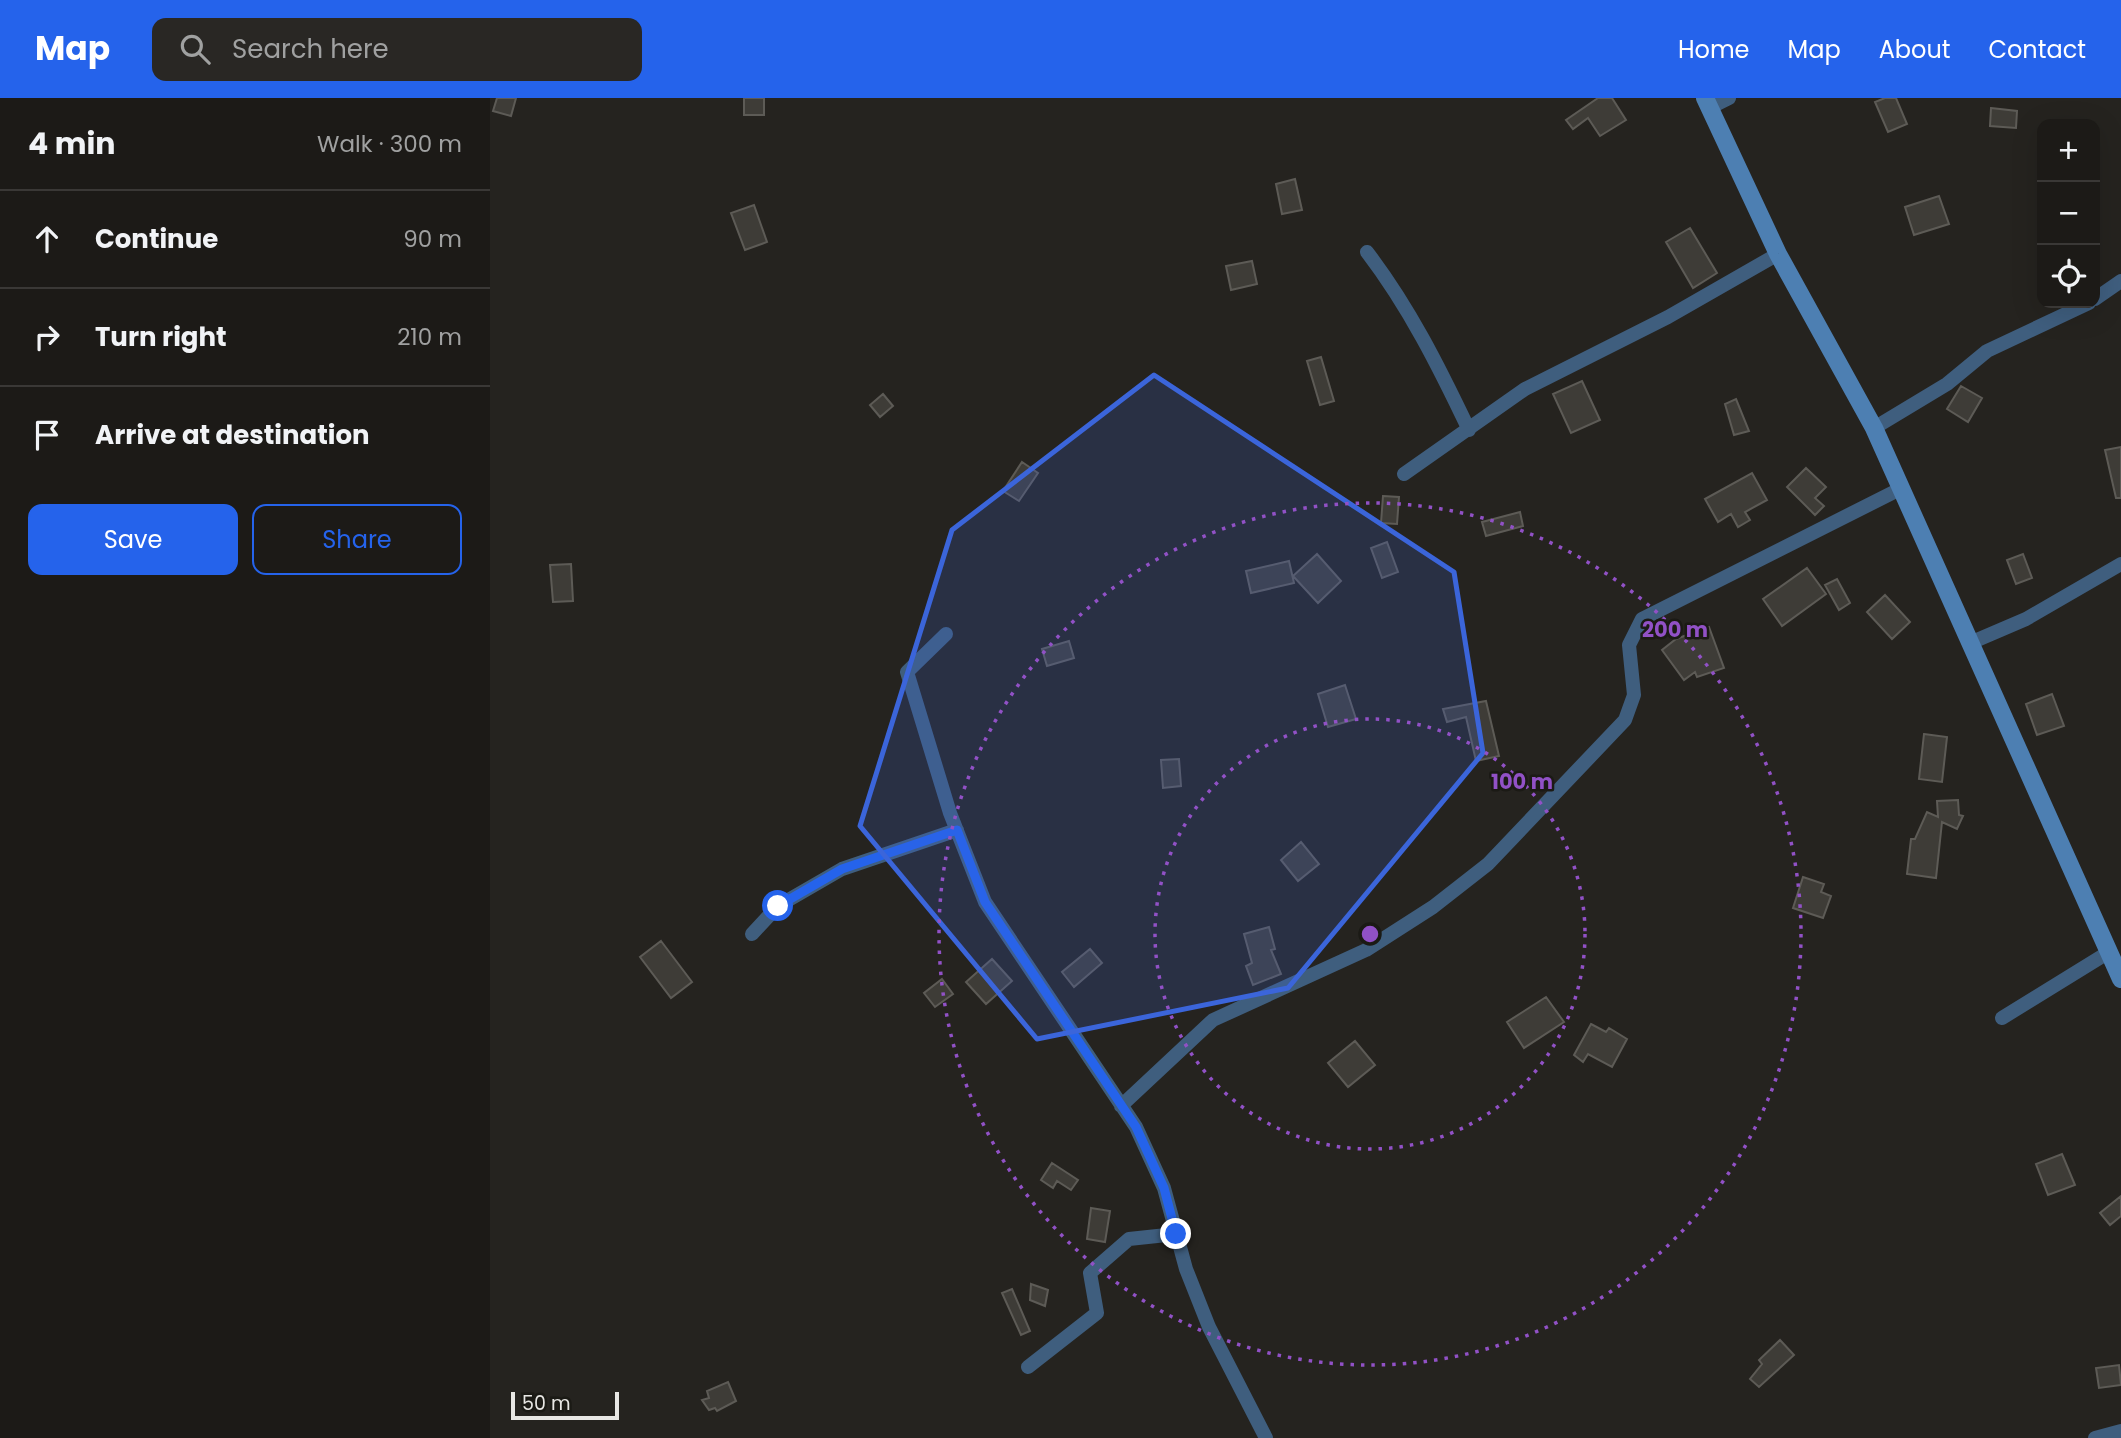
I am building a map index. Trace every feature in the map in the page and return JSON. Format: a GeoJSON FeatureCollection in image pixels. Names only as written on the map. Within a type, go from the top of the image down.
{"type":"FeatureCollection","features":[{"type":"Feature","properties":{"kind":"main road"},"geometry":{"type":"LineString","coordinates":[[1707,103],[1778,254],[1874,428],[2121,979]]}},
{"type":"Feature","properties":{"kind":"street"},"geometry":{"type":"LineString","coordinates":[[1707,103],[1729,98]]}},
{"type":"Feature","properties":{"kind":"street"},"geometry":{"type":"LineString","coordinates":[[1367,252],[1395,289],[1434,356],[1469,430]]}},
{"type":"Feature","properties":{"kind":"street"},"geometry":{"type":"LineString","coordinates":[[1404,474],[1525,389],[1668,317],[1778,254]]}},
{"type":"Feature","properties":{"kind":"street"},"geometry":{"type":"LineString","coordinates":[[2100,296],[2121,281]]}},
{"type":"Feature","properties":{"kind":"street"},"geometry":{"type":"LineString","coordinates":[[1874,428],[1947,384],[1987,351],[2078,308]]}},
{"type":"Feature","properties":{"kind":"street"},"geometry":{"type":"LineString","coordinates":[[1121,1106],[1213,1020],[1366,950],[1433,907],[1488,864],[1625,720],[1634,695],[1629,645],[1643,619],[1900,489]]}},
{"type":"Feature","properties":{"kind":"street"},"geometry":{"type":"LineString","coordinates":[[1970,643],[2026,619],[2121,564]]}},
{"type":"Feature","properties":{"kind":"street"},"geometry":{"type":"LineString","coordinates":[[946,634],[907,673],[957,830],[985,902],[1136,1127],[1164,1188],[1186,1269],[1209,1327],[1266,1438]]}},
{"type":"Feature","properties":{"kind":"street"},"geometry":{"type":"LineString","coordinates":[[752,934],[778,906],[842,869],[957,830]]}},
{"type":"Feature","properties":{"kind":"street"},"geometry":{"type":"LineString","coordinates":[[2002,1018],[2109,952]]}},
{"type":"Feature","properties":{"kind":"street"},"geometry":{"type":"LineString","coordinates":[[1028,1367],[1097,1313],[1090,1273],[1129,1239],[1176,1234]]}},
{"type":"Feature","properties":{"kind":"street"},"geometry":{"type":"LineString","coordinates":[[2095,1438],[2121,1432]]}},
{"type":"Feature","properties":{"kind":"highlighted area"},"geometry":{"type":"Polygon","coordinates":[[[1154,375],[1454,572],[1483,753],[1288,988],[1037,1039],[860,826],[952,530],[1154,375]]]}},
{"type":"Feature","properties":{"kind":"building"},"geometry":{"type":"Polygon","coordinates":[[[497,98],[516,98],[511,116],[493,111],[497,98]]]}},
{"type":"Feature","properties":{"kind":"building"},"geometry":{"type":"Polygon","coordinates":[[[744,98],[764,98],[764,115],[744,115],[744,98]]]}},
{"type":"Feature","properties":{"kind":"building"},"geometry":{"type":"Polygon","coordinates":[[[1598,98],[1612,98],[1626,120],[1600,136],[1588,118],[1573,129],[1566,120],[1598,98]]]}},
{"type":"Feature","properties":{"kind":"building"},"geometry":{"type":"Polygon","coordinates":[[[1896,98],[1907,124],[1888,132],[1875,102],[1896,98]]]}},
{"type":"Feature","properties":{"kind":"building"},"geometry":{"type":"Polygon","coordinates":[[[1991,108],[2017,111],[2016,128],[1990,126],[1991,108]]]}},
{"type":"Feature","properties":{"kind":"building"},"geometry":{"type":"Polygon","coordinates":[[[1295,179],[1302,210],[1282,214],[1276,184],[1295,179]]]}},
{"type":"Feature","properties":{"kind":"building"},"geometry":{"type":"Polygon","coordinates":[[[1939,196],[1949,224],[1914,235],[1905,207],[1939,196]]]}},
{"type":"Feature","properties":{"kind":"building"},"geometry":{"type":"Polygon","coordinates":[[[754,205],[767,242],[745,250],[731,213],[754,205]]]}},
{"type":"Feature","properties":{"kind":"building"},"geometry":{"type":"Polygon","coordinates":[[[1690,228],[1717,273],[1693,288],[1666,242],[1690,228]]]}},
{"type":"Feature","properties":{"kind":"building"},"geometry":{"type":"Polygon","coordinates":[[[1252,261],[1257,284],[1231,290],[1226,266],[1252,261]]]}},
{"type":"Feature","properties":{"kind":"building"},"geometry":{"type":"Polygon","coordinates":[[[1321,357],[1334,401],[1320,405],[1307,361],[1321,357]]]}},
{"type":"Feature","properties":{"kind":"building"},"geometry":{"type":"Polygon","coordinates":[[[1582,381],[1600,420],[1571,433],[1553,394],[1582,381]]]}},
{"type":"Feature","properties":{"kind":"building"},"geometry":{"type":"Polygon","coordinates":[[[1961,386],[1982,398],[1968,422],[1947,409],[1961,386]]]}},
{"type":"Feature","properties":{"kind":"building"},"geometry":{"type":"Polygon","coordinates":[[[883,394],[893,406],[880,417],[870,405],[883,394]]]}},
{"type":"Feature","properties":{"kind":"building"},"geometry":{"type":"Polygon","coordinates":[[[1736,399],[1749,431],[1734,435],[1725,404],[1736,399]]]}},
{"type":"Feature","properties":{"kind":"building"},"geometry":{"type":"Polygon","coordinates":[[[2121,447],[2121,498],[2116,498],[2105,450],[2121,447]]]}},
{"type":"Feature","properties":{"kind":"building"},"geometry":{"type":"Polygon","coordinates":[[[1022,462],[1038,473],[1019,501],[1003,491],[1022,462]]]}},
{"type":"Feature","properties":{"kind":"building"},"geometry":{"type":"Polygon","coordinates":[[[1806,468],[1826,487],[1815,498],[1824,506],[1815,515],[1787,487],[1806,468]]]}},
{"type":"Feature","properties":{"kind":"building"},"geometry":{"type":"Polygon","coordinates":[[[1752,473],[1767,500],[1745,512],[1750,520],[1738,527],[1731,514],[1718,522],[1705,499],[1752,473]]]}},
{"type":"Feature","properties":{"kind":"building"},"geometry":{"type":"Polygon","coordinates":[[[1383,496],[1399,497],[1397,524],[1381,523],[1383,496]]]}},
{"type":"Feature","properties":{"kind":"building"},"geometry":{"type":"Polygon","coordinates":[[[1520,512],[1523,526],[1486,536],[1482,522],[1520,512]]]}},
{"type":"Feature","properties":{"kind":"building"},"geometry":{"type":"Polygon","coordinates":[[[1387,542],[1398,572],[1382,578],[1371,548],[1387,542]]]}},
{"type":"Feature","properties":{"kind":"building"},"geometry":{"type":"Polygon","coordinates":[[[1317,554],[1341,581],[1318,603],[1293,576],[1317,554]]]}},
{"type":"Feature","properties":{"kind":"building"},"geometry":{"type":"Polygon","coordinates":[[[2023,554],[2032,578],[2016,584],[2007,560],[2023,554]]]}},
{"type":"Feature","properties":{"kind":"building"},"geometry":{"type":"Polygon","coordinates":[[[1289,561],[1294,583],[1251,593],[1246,571],[1289,561]]]}},
{"type":"Feature","properties":{"kind":"building"},"geometry":{"type":"Polygon","coordinates":[[[571,564],[573,601],[553,602],[550,565],[571,564]]]}},
{"type":"Feature","properties":{"kind":"building"},"geometry":{"type":"Polygon","coordinates":[[[1807,568],[1826,594],[1782,626],[1763,599],[1807,568]]]}},
{"type":"Feature","properties":{"kind":"building"},"geometry":{"type":"Polygon","coordinates":[[[1837,579],[1850,603],[1839,610],[1825,585],[1837,579]]]}},
{"type":"Feature","properties":{"kind":"building"},"geometry":{"type":"Polygon","coordinates":[[[1885,595],[1910,622],[1892,639],[1867,612],[1885,595]]]}},
{"type":"Feature","properties":{"kind":"building"},"geometry":{"type":"Polygon","coordinates":[[[1709,627],[1724,668],[1697,677],[1695,672],[1684,680],[1662,650],[1676,639],[1709,627]]]}},
{"type":"Feature","properties":{"kind":"building"},"geometry":{"type":"Polygon","coordinates":[[[1069,641],[1074,658],[1047,666],[1042,649],[1069,641]]]}},
{"type":"Feature","properties":{"kind":"building"},"geometry":{"type":"Polygon","coordinates":[[[1345,685],[1356,719],[1328,727],[1318,694],[1345,685]]]}},
{"type":"Feature","properties":{"kind":"building"},"geometry":{"type":"Polygon","coordinates":[[[2052,694],[2064,726],[2037,735],[2026,704],[2052,694]]]}},
{"type":"Feature","properties":{"kind":"building"},"geometry":{"type":"Polygon","coordinates":[[[1486,701],[1499,756],[1476,761],[1466,717],[1447,722],[1443,709],[1486,701]]]}},
{"type":"Feature","properties":{"kind":"building"},"geometry":{"type":"Polygon","coordinates":[[[1924,734],[1947,737],[1942,782],[1919,779],[1924,734]]]}},
{"type":"Feature","properties":{"kind":"building"},"geometry":{"type":"Polygon","coordinates":[[[1179,759],[1181,786],[1163,788],[1161,760],[1179,759]]]}},
{"type":"Feature","properties":{"kind":"building"},"geometry":{"type":"Polygon","coordinates":[[[1958,800],[1959,815],[1963,816],[1957,829],[1942,822],[1936,878],[1907,874],[1911,839],[1915,839],[1927,812],[1938,817],[1937,801],[1958,800]]]}},
{"type":"Feature","properties":{"kind":"building"},"geometry":{"type":"Polygon","coordinates":[[[1301,842],[1319,864],[1298,881],[1281,860],[1301,842]]]}},
{"type":"Feature","properties":{"kind":"building"},"geometry":{"type":"Polygon","coordinates":[[[1803,877],[1824,884],[1821,892],[1831,896],[1823,918],[1793,908],[1803,877]]]}},
{"type":"Feature","properties":{"kind":"building"},"geometry":{"type":"Polygon","coordinates":[[[1269,927],[1275,949],[1271,950],[1281,974],[1253,985],[1246,966],[1252,963],[1244,934],[1269,927]]]}},
{"type":"Feature","properties":{"kind":"building"},"geometry":{"type":"Polygon","coordinates":[[[661,941],[692,982],[671,998],[640,957],[661,941]]]}},
{"type":"Feature","properties":{"kind":"building"},"geometry":{"type":"Polygon","coordinates":[[[1090,949],[1102,963],[1074,987],[1062,972],[1090,949]]]}},
{"type":"Feature","properties":{"kind":"building"},"geometry":{"type":"Polygon","coordinates":[[[992,959],[1012,981],[986,1004],[966,982],[992,959]]]}},
{"type":"Feature","properties":{"kind":"building"},"geometry":{"type":"Polygon","coordinates":[[[942,979],[953,994],[935,1007],[924,993],[942,979]]]}},
{"type":"Feature","properties":{"kind":"building"},"geometry":{"type":"Polygon","coordinates":[[[1546,997],[1564,1022],[1524,1048],[1507,1022],[1546,997]]]}},
{"type":"Feature","properties":{"kind":"building"},"geometry":{"type":"Polygon","coordinates":[[[1591,1024],[1606,1032],[1609,1028],[1627,1039],[1612,1067],[1588,1054],[1583,1062],[1574,1055],[1591,1024]]]}},
{"type":"Feature","properties":{"kind":"building"},"geometry":{"type":"Polygon","coordinates":[[[1355,1041],[1375,1065],[1348,1087],[1328,1063],[1355,1041]]]}},
{"type":"Feature","properties":{"kind":"building"},"geometry":{"type":"Polygon","coordinates":[[[2062,1154],[2075,1185],[2048,1195],[2036,1164],[2062,1154]]]}},
{"type":"Feature","properties":{"kind":"building"},"geometry":{"type":"Polygon","coordinates":[[[1052,1163],[1078,1180],[1071,1190],[1057,1181],[1053,1188],[1041,1180],[1052,1163]]]}},
{"type":"Feature","properties":{"kind":"building"},"geometry":{"type":"Polygon","coordinates":[[[2121,1196],[2121,1216],[2110,1225],[2100,1213],[2121,1196]]]}},
{"type":"Feature","properties":{"kind":"building"},"geometry":{"type":"Polygon","coordinates":[[[1091,1208],[1110,1211],[1105,1242],[1087,1239],[1091,1208]]]}},
{"type":"Feature","properties":{"kind":"building"},"geometry":{"type":"Polygon","coordinates":[[[1031,1284],[1048,1290],[1045,1306],[1030,1300],[1031,1284]]]}},
{"type":"Feature","properties":{"kind":"building"},"geometry":{"type":"Polygon","coordinates":[[[1012,1289],[1030,1331],[1021,1335],[1002,1293],[1012,1289]]]}},
{"type":"Feature","properties":{"kind":"building"},"geometry":{"type":"Polygon","coordinates":[[[1780,1340],[1794,1355],[1759,1387],[1750,1379],[1762,1364],[1759,1360],[1780,1340]]]}},
{"type":"Feature","properties":{"kind":"building"},"geometry":{"type":"Polygon","coordinates":[[[2119,1365],[2121,1385],[2099,1388],[2096,1368],[2119,1365]]]}},
{"type":"Feature","properties":{"kind":"building"},"geometry":{"type":"Polygon","coordinates":[[[728,1382],[736,1401],[717,1411],[715,1408],[709,1410],[702,1400],[709,1398],[707,1391],[728,1382]]]}},
{"type":"Feature","properties":{"kind":"route"},"geometry":{"type":"LineString","coordinates":[[778,906],[842,869],[957,830],[985,902],[1136,1127],[1164,1188],[1176,1234]]}}]}
